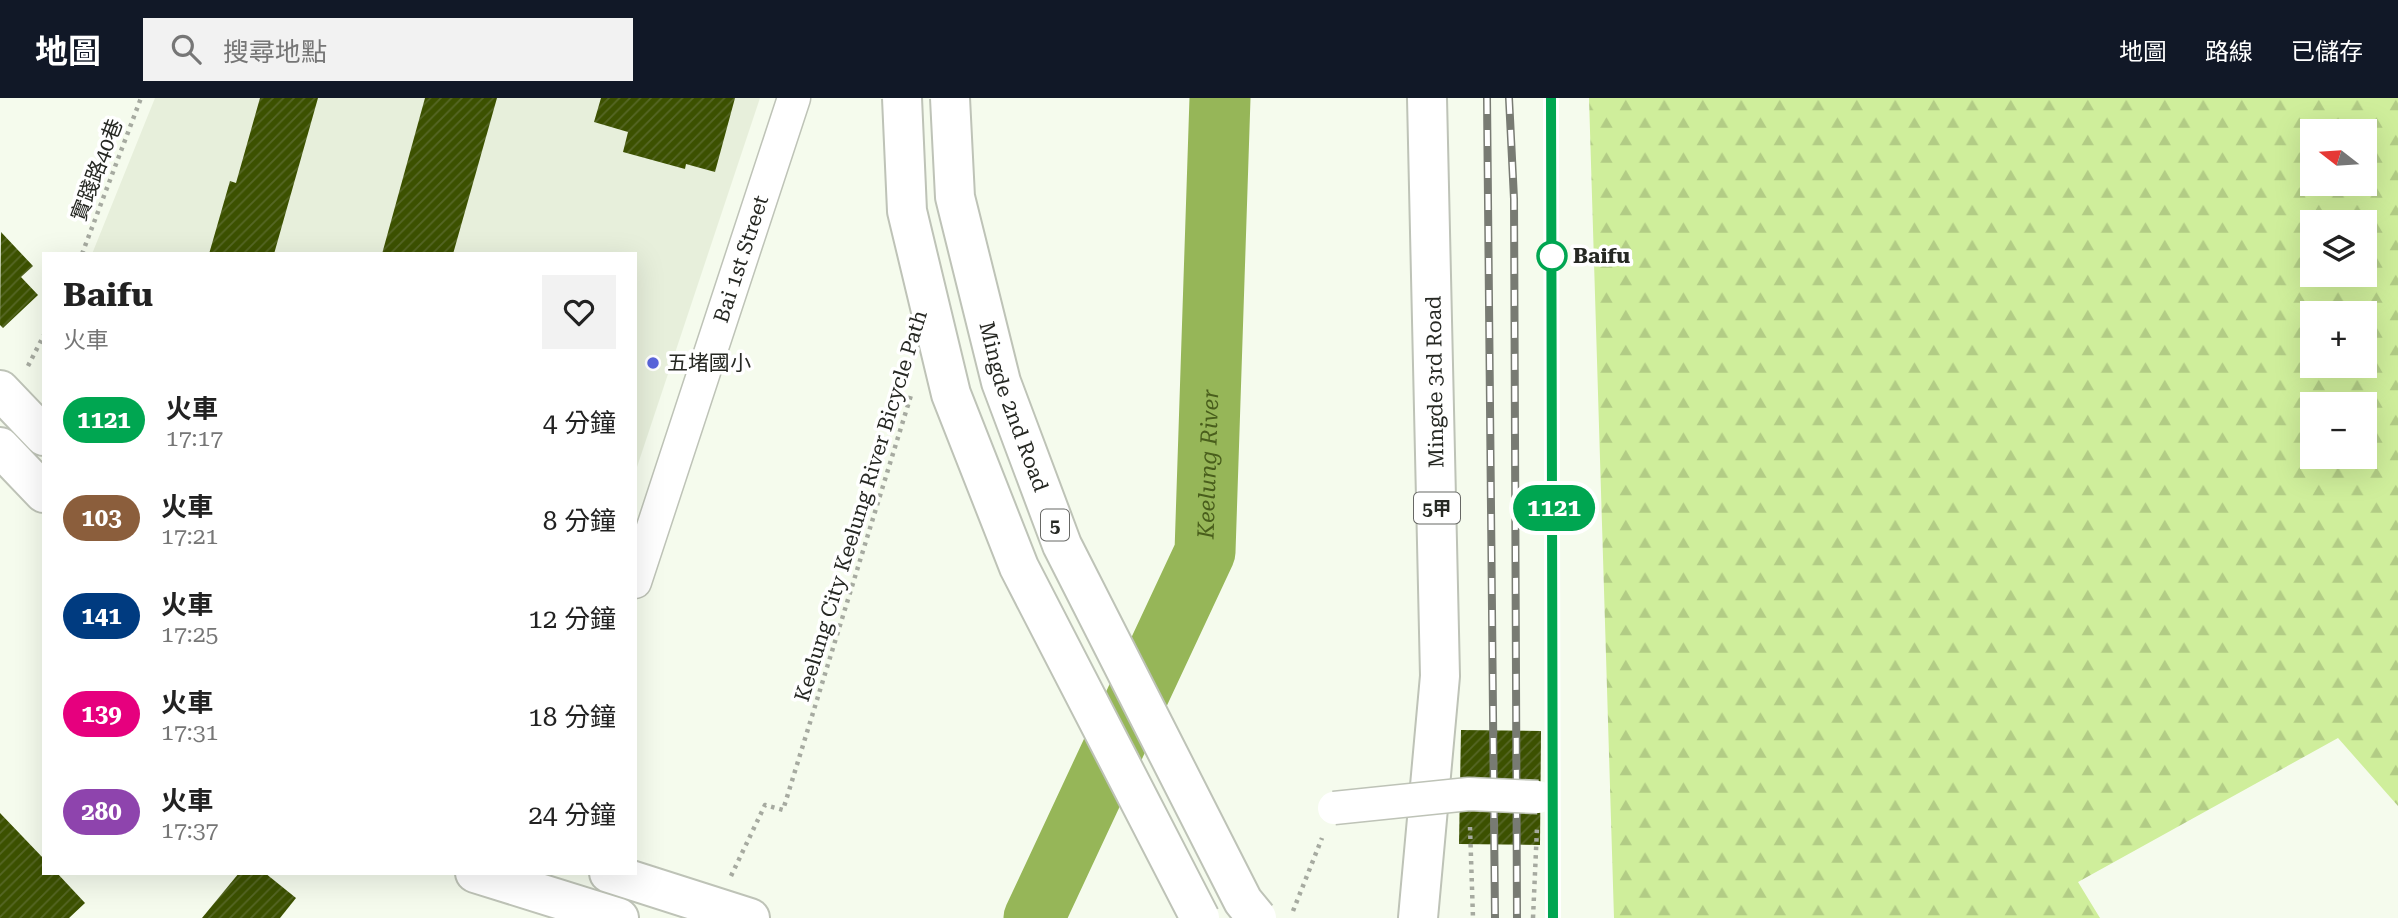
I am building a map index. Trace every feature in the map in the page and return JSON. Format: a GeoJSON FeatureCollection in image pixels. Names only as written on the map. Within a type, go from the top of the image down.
{"type":"FeatureCollection","features":[{"type":"Feature","properties":{"kind":"main road","name":"5"},"geometry":{"type":"LineString","coordinates":[[902,98],[907,211],[951,394],[1019,567],[1200,918]]}},
{"type":"Feature","properties":{"kind":"main road","name":"Mingde 2nd Road"},"geometry":{"type":"LineString","coordinates":[[950,98],[955,197],[1001,382],[1062,545],[1237,890],[1256,918]]}},
{"type":"Feature","properties":{"kind":"main road","name":"Mingde 3rd Road"},"geometry":{"type":"LineString","coordinates":[[1418,918],[1440,676],[1427,98]]}},
{"type":"Feature","properties":{"kind":"main road"},"geometry":{"type":"LineString","coordinates":[[0,390],[42,434]]}},
{"type":"Feature","properties":{"kind":"main road"},"geometry":{"type":"LineString","coordinates":[[0,447],[42,492]]}},
{"type":"Feature","properties":{"kind":"main road"},"geometry":{"type":"LineString","coordinates":[[489,875],[536,882],[618,918]]}},
{"type":"Feature","properties":{"kind":"main road"},"geometry":{"type":"LineString","coordinates":[[615,875],[747,917]]}},
{"type":"Feature","properties":{"kind":"street","name":"Bai 1st Street"},"geometry":{"type":"LineString","coordinates":[[637,576],[794,98]]}},
{"type":"Feature","properties":{"kind":"street"},"geometry":{"type":"LineString","coordinates":[[1334,808],[1469,794],[1538,797]]}},
{"type":"Feature","properties":{"kind":"path","name":"實踐路40巷"},"geometry":{"type":"LineString","coordinates":[[83,252],[141,98]]}},
{"type":"Feature","properties":{"kind":"path","name":"Keelung City Keelung River Bicycle Path"},"geometry":{"type":"LineString","coordinates":[[729,880],[765,805],[783,810],[913,390]]}},
{"type":"Feature","properties":{"kind":"path"},"geometry":{"type":"LineString","coordinates":[[1469,794],[1473,918]]}},
{"type":"Feature","properties":{"kind":"path"},"geometry":{"type":"LineString","coordinates":[[1533,918],[1538,797]]}},
{"type":"Feature","properties":{"kind":"path"},"geometry":{"type":"LineString","coordinates":[[1290,918],[1334,808]]}},
{"type":"Feature","properties":{"kind":"shaded area","name":"五堵國小"},"geometry":{"type":"Polygon","coordinates":[[[155,98],[760,98],[637,467],[637,252],[93,252],[155,98]]]}},
{"type":"Feature","properties":{"kind":"green space"},"geometry":{"type":"Polygon","coordinates":[[[1589,98],[2398,98],[2398,806],[2338,738],[2078,882],[2100,918],[1614,918],[1589,98]]]}},
{"type":"Feature","properties":{"kind":"building"},"geometry":{"type":"Polygon","coordinates":[[[260,98],[318,98],[275,252],[210,252],[230,181],[236,183],[260,98]]]}},
{"type":"Feature","properties":{"kind":"building"},"geometry":{"type":"Polygon","coordinates":[[[425,98],[497,98],[454,252],[383,252],[425,98]]]}},
{"type":"Feature","properties":{"kind":"building"},"geometry":{"type":"Polygon","coordinates":[[[601,98],[735,98],[715,172],[686,164],[685,169],[623,152],[628,132],[594,122],[601,98]]]}},
{"type":"Feature","properties":{"kind":"building"},"geometry":{"type":"Polygon","coordinates":[[[1,232],[33,266],[21,277],[38,295],[3,328],[0,325],[1,232]]]}},
{"type":"Feature","properties":{"kind":"building"},"geometry":{"type":"Polygon","coordinates":[[[1461,730],[1541,731],[1540,845],[1459,844],[1461,730]]]}},
{"type":"Feature","properties":{"kind":"building"},"geometry":{"type":"Polygon","coordinates":[[[0,813],[42,857],[42,875],[59,875],[85,903],[69,918],[0,918],[0,813]]]}},
{"type":"Feature","properties":{"kind":"building"},"geometry":{"type":"Polygon","coordinates":[[[237,875],[267,875],[296,898],[280,918],[202,918],[237,875]]]}},
{"type":"Feature","properties":{"kind":"waterway","name":"Keelung River"},"geometry":{"type":"LineString","coordinates":[[1034,918],[1205,552],[1220,98]]}},
{"type":"Feature","properties":{"kind":"railway"},"geometry":{"type":"LineString","coordinates":[[1487,98],[1495,918]]}},
{"type":"Feature","properties":{"kind":"railway"},"geometry":{"type":"LineString","coordinates":[[1509,98],[1514,199],[1517,918]]}},
{"type":"Feature","properties":{"kind":"railway"},"geometry":{"type":"LineString","coordinates":[[1551,98],[1553,918]]}},
{"type":"Feature","properties":{"kind":"train","name":"1121"},"geometry":{"type":"LineString","coordinates":[[1551,98],[1554,423],[1553,918]]}},
{"type":"Feature","properties":{"kind":"place","name":"Baifu"},"geometry":{"type":"Point","coordinates":[1552,256]}},
{"type":"Feature","properties":{"kind":"place","name":"五堵國小"},"geometry":{"type":"Point","coordinates":[653,363]}}]}
